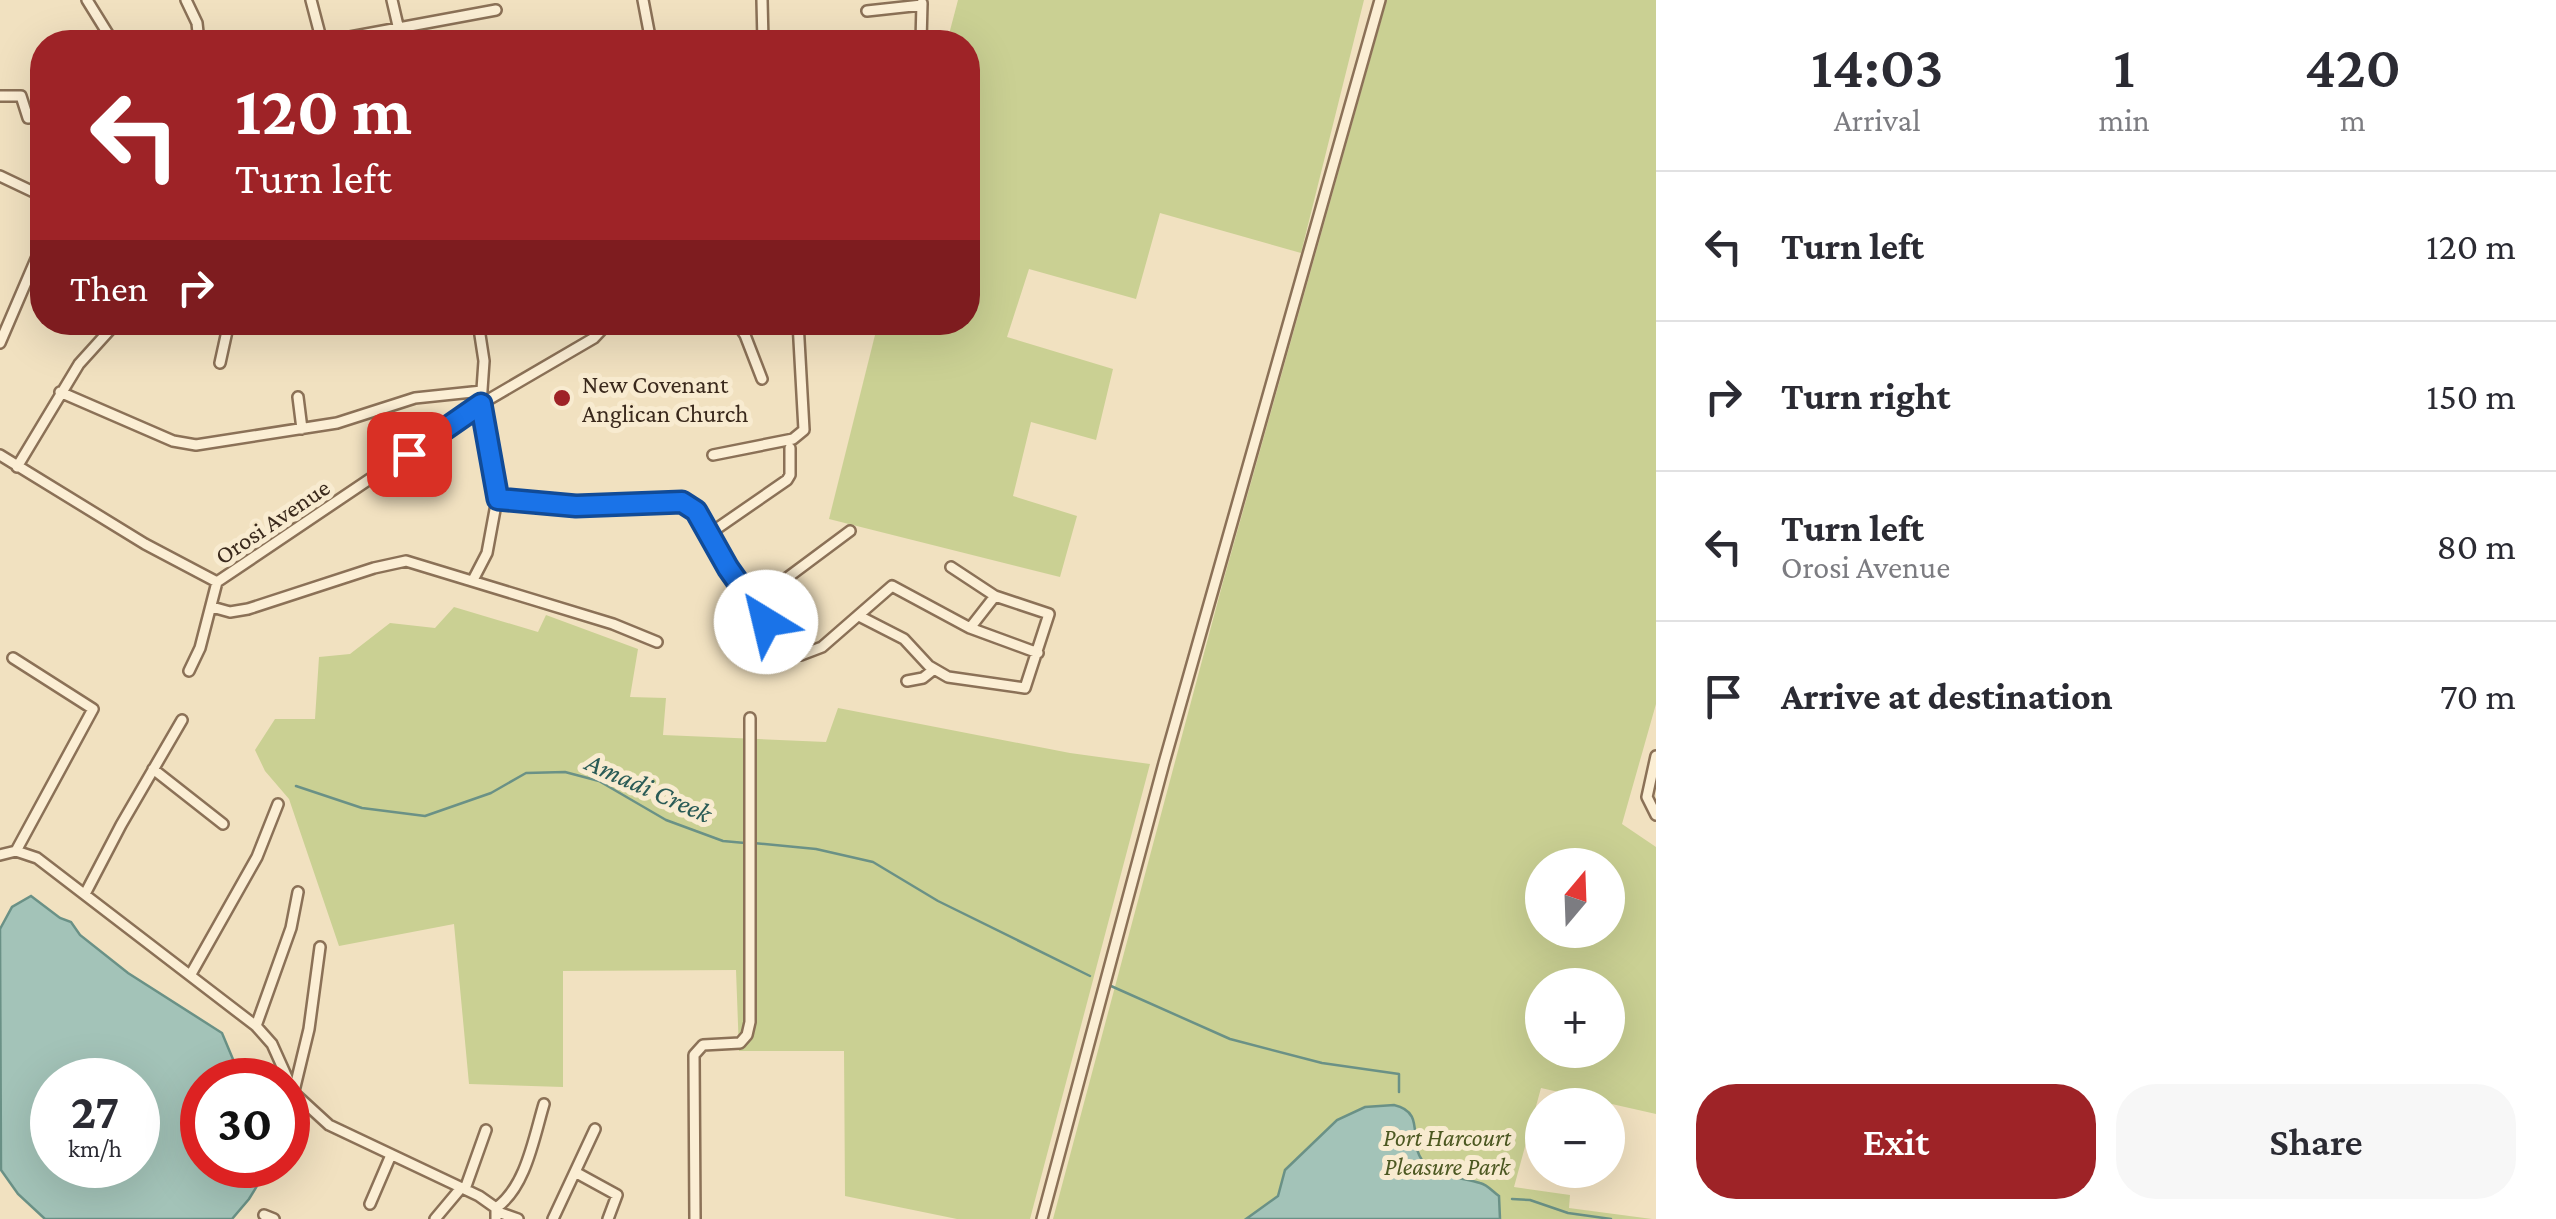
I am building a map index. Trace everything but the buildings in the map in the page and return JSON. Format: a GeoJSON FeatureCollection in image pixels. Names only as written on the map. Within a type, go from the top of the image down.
{"type":"FeatureCollection","features":[{"type":"Feature","properties":{"kind":"street"},"geometry":{"type":"LineString","coordinates":[[87,0],[106,30]]}},
{"type":"Feature","properties":{"kind":"street"},"geometry":{"type":"LineString","coordinates":[[186,0],[197,30]]}},
{"type":"Feature","properties":{"kind":"street"},"geometry":{"type":"LineString","coordinates":[[310,0],[319,30]]}},
{"type":"Feature","properties":{"kind":"street"},"geometry":{"type":"LineString","coordinates":[[392,0],[398,30],[496,10]]}},
{"type":"Feature","properties":{"kind":"street"},"geometry":{"type":"LineString","coordinates":[[643,0],[649,30]]}},
{"type":"Feature","properties":{"kind":"street"},"geometry":{"type":"LineString","coordinates":[[762,0],[763,30]]}},
{"type":"Feature","properties":{"kind":"street"},"geometry":{"type":"LineString","coordinates":[[1042,1219],[1164,760],[1380,0]]}},
{"type":"Feature","properties":{"kind":"street"},"geometry":{"type":"LineString","coordinates":[[867,11],[922,2],[921,30]]}},
{"type":"Feature","properties":{"kind":"street"},"geometry":{"type":"LineString","coordinates":[[0,96],[21,96],[30,118]]}},
{"type":"Feature","properties":{"kind":"street"},"geometry":{"type":"LineString","coordinates":[[0,176],[30,190]]}},
{"type":"Feature","properties":{"kind":"street"},"geometry":{"type":"LineString","coordinates":[[0,343],[30,272]]}},
{"type":"Feature","properties":{"kind":"street"},"geometry":{"type":"LineString","coordinates":[[16,467],[60,392],[105,335]]}},
{"type":"Feature","properties":{"kind":"street"},"geometry":{"type":"LineString","coordinates":[[220,363],[227,335]]}},
{"type":"Feature","properties":{"kind":"street"},"geometry":{"type":"LineString","coordinates":[[473,580],[487,553],[498,499],[481,404],[484,362],[480,335]]}},
{"type":"Feature","properties":{"kind":"street","name":"Orosi Avenue"},"geometry":{"type":"LineString","coordinates":[[0,456],[217,582],[481,404],[597,335]]}},
{"type":"Feature","properties":{"kind":"street"},"geometry":{"type":"LineString","coordinates":[[745,335],[762,379]]}},
{"type":"Feature","properties":{"kind":"street"},"geometry":{"type":"LineString","coordinates":[[713,455],[794,438],[804,430],[799,335]]}},
{"type":"Feature","properties":{"kind":"street"},"geometry":{"type":"LineString","coordinates":[[60,392],[184,444],[337,423],[415,398],[482,392]]}},
{"type":"Feature","properties":{"kind":"street"},"geometry":{"type":"LineString","coordinates":[[298,398],[302,429]]}},
{"type":"Feature","properties":{"kind":"street"},"geometry":{"type":"LineString","coordinates":[[709,534],[787,480],[790,448]]}},
{"type":"Feature","properties":{"kind":"street"},"geometry":{"type":"LineString","coordinates":[[498,499],[576,506],[675,501],[696,511],[752,604],[784,644],[800,655],[822,648],[892,586],[970,628],[1038,653]]}},
{"type":"Feature","properties":{"kind":"street"},"geometry":{"type":"LineString","coordinates":[[752,604],[850,531]]}},
{"type":"Feature","properties":{"kind":"street"},"geometry":{"type":"LineString","coordinates":[[212,607],[230,612],[248,609],[393,562],[422,564],[614,624],[656,642]]}},
{"type":"Feature","properties":{"kind":"street"},"geometry":{"type":"LineString","coordinates":[[860,616],[904,639],[933,670],[964,682],[1023,688],[1028,684],[1049,614],[995,596],[951,568]]}},
{"type":"Feature","properties":{"kind":"street"},"geometry":{"type":"LineString","coordinates":[[189,671],[217,582]]}},
{"type":"Feature","properties":{"kind":"street"},"geometry":{"type":"LineString","coordinates":[[970,628],[995,596]]}},
{"type":"Feature","properties":{"kind":"street"},"geometry":{"type":"LineString","coordinates":[[13,658],[93,710],[16,851]]}},
{"type":"Feature","properties":{"kind":"street"},"geometry":{"type":"LineString","coordinates":[[906,682],[923,678],[933,670]]}},
{"type":"Feature","properties":{"kind":"street"},"geometry":{"type":"LineString","coordinates":[[695,1219],[693,1060],[698,1047],[736,1044],[749,1032],[750,718]]}},
{"type":"Feature","properties":{"kind":"street"},"geometry":{"type":"LineString","coordinates":[[85,894],[182,720]]}},
{"type":"Feature","properties":{"kind":"street"},"geometry":{"type":"LineString","coordinates":[[1656,756],[1647,797],[1656,815]]}},
{"type":"Feature","properties":{"kind":"street"},"geometry":{"type":"LineString","coordinates":[[153,768],[223,824]]}},
{"type":"Feature","properties":{"kind":"street"},"geometry":{"type":"LineString","coordinates":[[191,974],[257,857],[278,804]]}},
{"type":"Feature","properties":{"kind":"street"},"geometry":{"type":"LineString","coordinates":[[0,855],[16,851],[37,858],[256,1026],[278,1058]]}},
{"type":"Feature","properties":{"kind":"street"},"geometry":{"type":"LineString","coordinates":[[256,1026],[291,928],[298,892]]}},
{"type":"Feature","properties":{"kind":"street"},"geometry":{"type":"LineString","coordinates":[[302,1058],[320,946]]}},
{"type":"Feature","properties":{"kind":"street"},"geometry":{"type":"LineString","coordinates":[[497,1213],[527,1158],[544,1104]]}},
{"type":"Feature","properties":{"kind":"street"},"geometry":{"type":"LineString","coordinates":[[310,1107],[329,1125],[463,1189],[497,1213],[518,1219]]}},
{"type":"Feature","properties":{"kind":"street"},"geometry":{"type":"LineString","coordinates":[[553,1219],[595,1129]]}},
{"type":"Feature","properties":{"kind":"street"},"geometry":{"type":"LineString","coordinates":[[435,1219],[463,1189],[486,1130]]}},
{"type":"Feature","properties":{"kind":"street"},"geometry":{"type":"LineString","coordinates":[[370,1204],[391,1156]]}},
{"type":"Feature","properties":{"kind":"street"},"geometry":{"type":"LineString","coordinates":[[575,1172],[618,1195],[608,1219]]}},
{"type":"Feature","properties":{"kind":"green space"},"geometry":{"type":"Polygon","coordinates":[[[958,0],[1364,0],[1301,253],[1160,213],[1136,299],[1029,269],[1007,337],[1113,369],[1096,440],[1031,422],[1013,496],[1077,516],[1060,577],[829,519],[875,335],[980,335],[980,30],[950,30],[958,0]]]}},
{"type":"Feature","properties":{"kind":"green space","name":"Port Harcourt Pleasure Park"},"geometry":{"type":"Polygon","coordinates":[[[1387,0],[1656,0],[1656,704],[1622,824],[1656,847],[1656,1114],[1625,1107],[1625,1088],[1525,1088],[1525,1147],[1514,1187],[1570,1195],[1569,1208],[1652,1219],[1053,1219],[1223,582],[1387,0]]]}},
{"type":"Feature","properties":{"kind":"green space"},"geometry":{"type":"Polygon","coordinates":[[[454,607],[538,632],[546,615],[638,649],[630,697],[666,698],[663,735],[826,742],[838,708],[1070,753],[1150,764],[1030,1219],[957,1219],[845,1196],[844,1051],[739,1051],[736,970],[563,971],[563,1087],[469,1084],[454,924],[339,946],[289,799],[265,771],[255,750],[275,719],[315,719],[319,657],[350,654],[390,623],[435,628],[454,607]]]}},
{"type":"Feature","properties":{"kind":"water"},"geometry":{"type":"Polygon","coordinates":[[[31,896],[71,922],[80,935],[128,973],[222,1033],[232,1058],[180,1058],[180,1188],[256,1188],[232,1219],[45,1219],[18,1194],[1,1170],[0,929],[12,907],[31,896]]]}},
{"type":"Feature","properties":{"kind":"water"},"geometry":{"type":"Polygon","coordinates":[[[1394,1105],[1411,1115],[1417,1150],[1428,1166],[1488,1187],[1499,1196],[1500,1219],[1246,1219],[1278,1196],[1285,1170],[1337,1120],[1365,1107],[1394,1105]]]}},
{"type":"Feature","properties":{"kind":"waterway","name":"Amadi Creek"},"geometry":{"type":"LineString","coordinates":[[296,786],[362,808],[425,816],[491,793],[526,773],[565,772],[599,781],[666,820],[723,841],[745,843]]}},
{"type":"Feature","properties":{"kind":"waterway","name":"Amadi Creek"},"geometry":{"type":"LineString","coordinates":[[753,843],[816,849],[873,862],[938,901],[1090,976]]}},
{"type":"Feature","properties":{"kind":"waterway","name":"Amadi Creek"},"geometry":{"type":"LineString","coordinates":[[1111,986],[1230,1039],[1322,1063],[1399,1074],[1399,1092]]}},
{"type":"Feature","properties":{"kind":"waterway","name":"Amadi Creek"},"geometry":{"type":"LineString","coordinates":[[1512,1199],[1611,1219]]}},
{"type":"Feature","properties":{"kind":"place","name":"New Covenant Anglican Church"},"geometry":{"type":"Point","coordinates":[562,398]}},
{"type":"Feature","properties":{"kind":"route"},"geometry":{"type":"LineString","coordinates":[[409,454],[481,404],[498,499],[576,506],[682,502],[696,511],[728,568],[766,622]]}}]}
